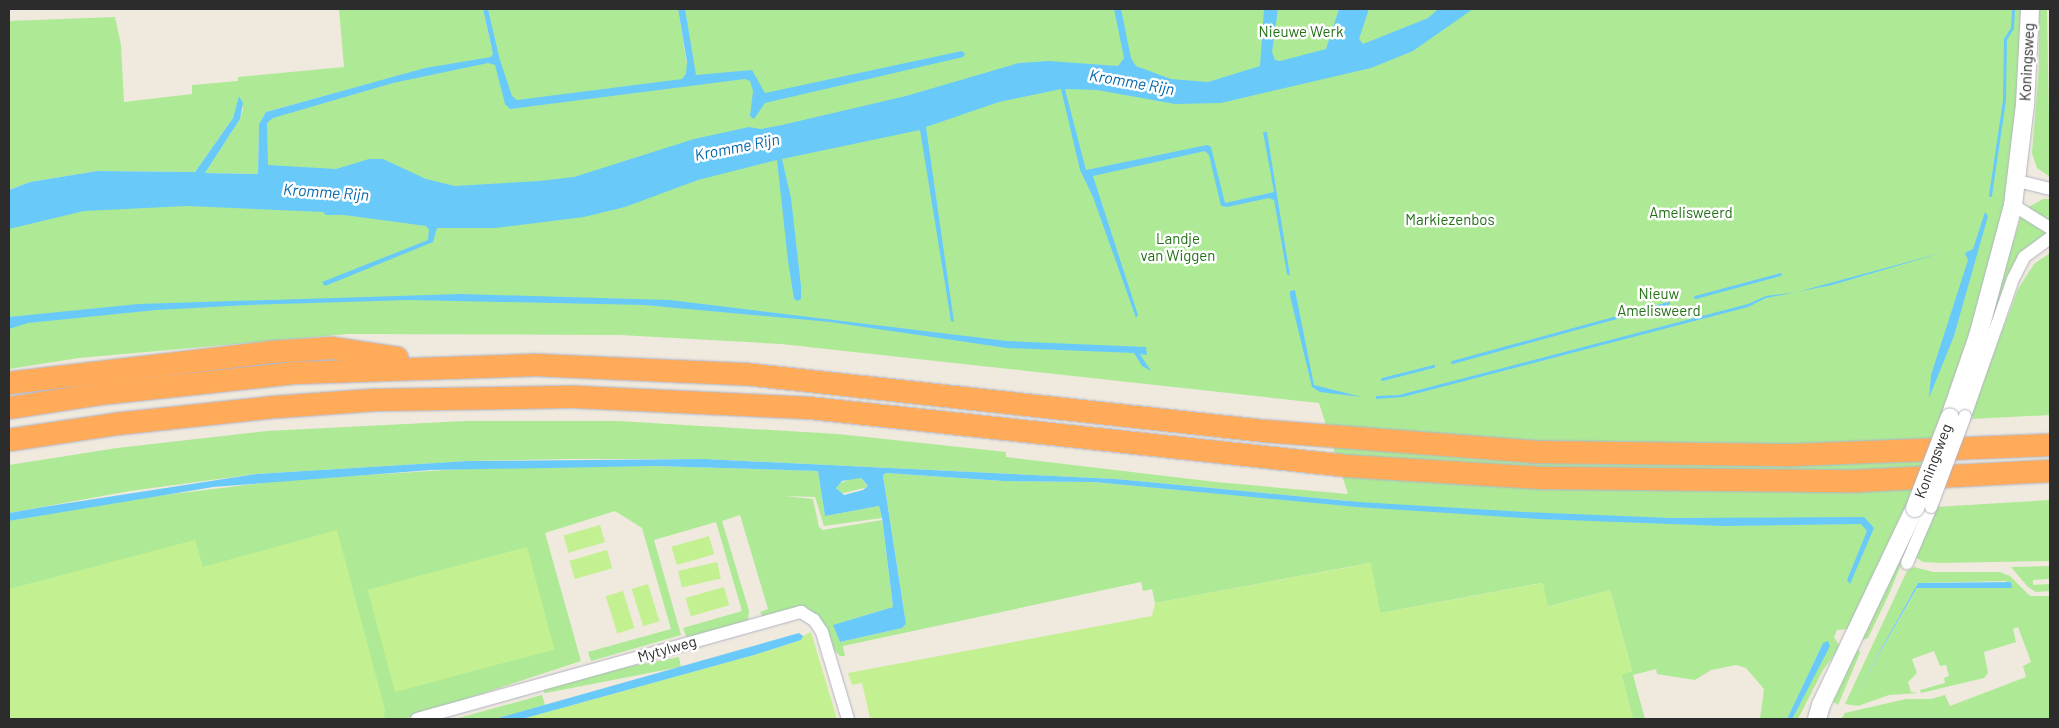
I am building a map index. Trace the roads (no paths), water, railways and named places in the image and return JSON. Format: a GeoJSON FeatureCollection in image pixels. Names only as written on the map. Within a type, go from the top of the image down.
{"type":"FeatureCollection","features":[{"type":"Feature","properties":{"kind":"highway"},"geometry":{"type":"LineString","coordinates":[[9,383],[197,358],[332,348],[454,366]]}},
{"type":"Feature","properties":{"kind":"highway"},"geometry":{"type":"LineString","coordinates":[[9,408],[237,379],[454,366],[600,366],[745,374],[1264,431],[1534,452],[1792,455],[2050,445]]}},
{"type":"Feature","properties":{"kind":"highway"},"geometry":{"type":"LineString","coordinates":[[9,440],[116,424],[276,407],[412,399],[576,397],[810,408],[1272,459],[1519,477],[1766,482],[2050,471]]}},
{"type":"Feature","properties":{"kind":"main road","name":"Koningsweg"},"geometry":{"type":"LineString","coordinates":[[1808,719],[1819,712],[1923,507],[1958,417],[2018,181],[2030,9]]}},
{"type":"Feature","properties":{"kind":"street"},"geometry":{"type":"LineString","coordinates":[[2018,181],[2050,189]]}},
{"type":"Feature","properties":{"kind":"street"},"geometry":{"type":"LineString","coordinates":[[2013,205],[2050,228]]}},
{"type":"Feature","properties":{"kind":"street","name":"Koningsweg"},"geometry":{"type":"LineString","coordinates":[[1958,417],[2013,279],[2024,257],[2050,238]]}},
{"type":"Feature","properties":{"kind":"street","name":"Koningsweg"},"geometry":{"type":"LineString","coordinates":[[1907,563],[1923,507]]}},
{"type":"Feature","properties":{"kind":"street","name":"Mytylweg"},"geometry":{"type":"LineString","coordinates":[[417,719],[801,612],[814,620],[822,632],[848,719]]}},
{"type":"Feature","properties":{"kind":"water","name":"Kromme Rijn"},"geometry":{"type":"Polygon","coordinates":[[[483,9],[488,9],[500,60],[512,96],[517,100],[682,79],[686,74],[687,62],[678,9],[685,9],[696,75],[752,70],[765,93],[962,51],[965,54],[963,57],[765,103],[754,119],[750,116],[753,91],[750,81],[745,79],[510,109],[505,104],[495,65],[488,63],[393,83],[273,118],[267,123],[268,165],[336,169],[369,159],[383,159],[426,179],[455,186],[574,177],[694,139],[749,127],[761,129],[782,125],[906,96],[1019,63],[1049,61],[1118,66],[1124,58],[1114,9],[1121,9],[1131,58],[1136,66],[1171,79],[1208,82],[1260,66],[1264,9],[1278,9],[1272,52],[1275,60],[1280,61],[1326,49],[1339,9],[1369,9],[1359,39],[1363,44],[1428,18],[1438,9],[1473,9],[1413,51],[1371,68],[1221,103],[1175,104],[1097,90],[1065,89],[1086,170],[1207,145],[1211,147],[1225,203],[1274,192],[1263,132],[1267,132],[1290,276],[1287,274],[1274,200],[1269,198],[1227,207],[1221,206],[1209,155],[1205,151],[1093,176],[1138,315],[1136,318],[1093,197],[1080,170],[1061,89],[999,102],[926,127],[954,322],[951,321],[920,130],[782,159],[791,198],[801,286],[801,299],[798,301],[794,299],[788,261],[777,160],[698,180],[625,207],[584,217],[495,228],[437,228],[433,242],[325,286],[322,282],[428,240],[429,230],[426,226],[344,215],[326,215],[323,212],[187,206],[84,211],[9,229],[9,190],[30,182],[97,171],[195,172],[233,118],[239,96],[243,103],[240,119],[205,173],[258,174],[259,124],[266,112],[425,68],[491,57],[493,54],[483,9]]]}},
{"type":"Feature","properties":{"kind":"water"},"geometry":{"type":"Polygon","coordinates":[[[1985,212],[1988,216],[1954,336],[1929,398],[1931,375],[1968,260],[1965,253],[1973,249],[1985,212]]]}},
{"type":"Feature","properties":{"kind":"water"},"geometry":{"type":"Polygon","coordinates":[[[1948,251],[1832,285],[1798,292],[1948,251]]]}},
{"type":"Feature","properties":{"kind":"water"},"geometry":{"type":"Polygon","coordinates":[[[1295,290],[1314,385],[1362,397],[1320,392],[1312,387],[1290,296],[1290,291],[1295,290]]]}},
{"type":"Feature","properties":{"kind":"water"},"geometry":{"type":"Polygon","coordinates":[[[1795,292],[1766,298],[1748,307],[1403,397],[1376,399],[1376,396],[1399,395],[1748,304],[1766,296],[1795,292]]]}},
{"type":"Feature","properties":{"kind":"water"},"geometry":{"type":"Polygon","coordinates":[[[461,294],[670,300],[1007,341],[1146,347],[1147,355],[1140,354],[1151,371],[1142,366],[1134,353],[1007,348],[830,322],[644,305],[410,300],[249,305],[156,310],[28,323],[9,329],[9,317],[138,304],[461,294]]]}},
{"type":"Feature","properties":{"kind":"water"},"geometry":{"type":"Polygon","coordinates":[[[704,459],[1116,479],[1359,502],[1525,512],[1671,518],[1864,517],[1874,528],[1850,584],[1847,580],[1867,531],[1861,524],[1723,526],[1538,519],[1357,507],[1094,482],[1003,481],[886,473],[883,475],[906,624],[902,628],[840,642],[833,625],[893,607],[882,518],[879,506],[825,516],[818,471],[655,466],[431,470],[213,487],[9,521],[9,513],[256,474],[468,461],[704,459]],[[861,478],[842,481],[836,488],[844,495],[863,490],[868,486],[861,478]]]}},
{"type":"Feature","properties":{"kind":"water"},"geometry":{"type":"Polygon","coordinates":[[[2011,582],[2012,588],[1917,588],[1853,699],[1918,583],[2011,582]]]}},
{"type":"Feature","properties":{"kind":"water"},"geometry":{"type":"Polygon","coordinates":[[[799,633],[803,636],[801,640],[754,655],[522,719],[495,719],[799,633]]]}},
{"type":"Feature","properties":{"kind":"water"},"geometry":{"type":"Polygon","coordinates":[[[1828,641],[1830,646],[1798,708],[1792,719],[1787,719],[1823,643],[1828,641]]]}},
{"type":"Feature","properties":{"kind":"waterway"},"geometry":{"type":"LineString","coordinates":[[1990,195],[2004,100],[2005,39],[2012,28],[2013,9]]}},
{"type":"Feature","properties":{"kind":"waterway"},"geometry":{"type":"LineString","coordinates":[[1695,297],[1780,274]]}},
{"type":"Feature","properties":{"kind":"waterway"},"geometry":{"type":"LineString","coordinates":[[1452,362],[1668,303]]}},
{"type":"Feature","properties":{"kind":"waterway"},"geometry":{"type":"LineString","coordinates":[[1382,379],[1433,366]]}},
{"type":"Feature","properties":{"kind":"park label","name":"Nieuwe Werk"},"geometry":{"type":"Point","coordinates":[1301,32]}},
{"type":"Feature","properties":{"kind":"park label","name":"Amelisweerd"},"geometry":{"type":"Point","coordinates":[1691,213]}},
{"type":"Feature","properties":{"kind":"park label","name":"Markiezenbos"},"geometry":{"type":"Point","coordinates":[1450,220]}},
{"type":"Feature","properties":{"kind":"park label","name":"Landje van Wiggen"},"geometry":{"type":"Point","coordinates":[1178,246]}},
{"type":"Feature","properties":{"kind":"park label","name":"Nieuw Amelisweerd"},"geometry":{"type":"Point","coordinates":[1659,302]}}]}
